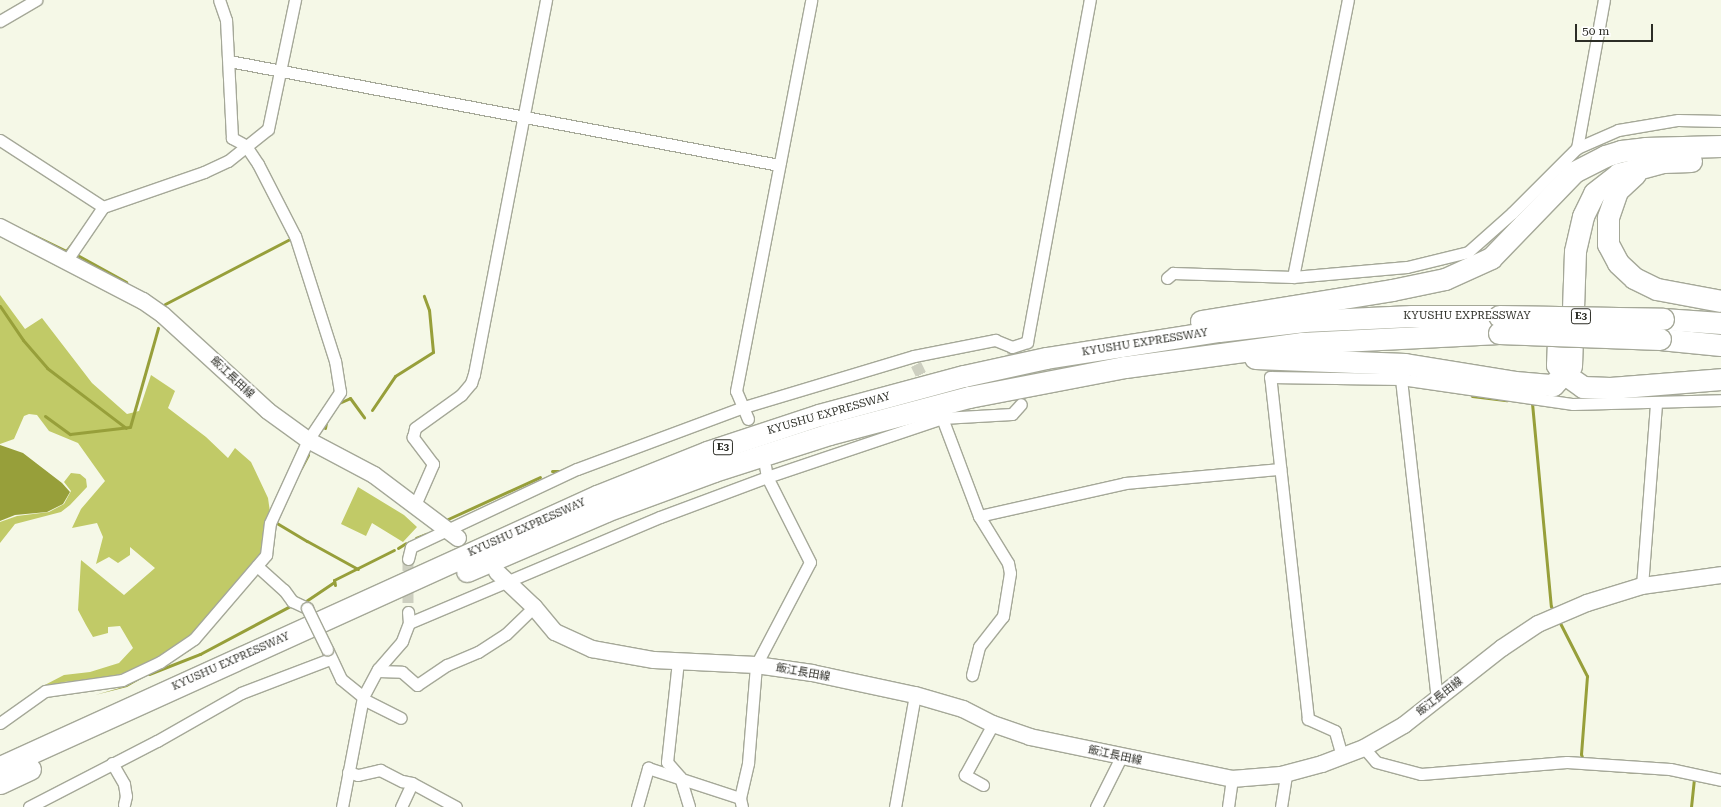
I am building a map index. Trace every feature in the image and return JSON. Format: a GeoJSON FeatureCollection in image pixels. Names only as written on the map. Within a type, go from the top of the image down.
{"type":"FeatureCollection","features":[{"type":"Feature","properties":{"kind":"highway"},"geometry":{"type":"LineString","coordinates":[[964,376],[1046,354],[1227,315],[1392,290],[1445,279],[1491,258],[1574,172],[1621,151],[1645,148],[1721,146]]}},
{"type":"Feature","properties":{"kind":"highway"},"geometry":{"type":"LineString","coordinates":[[1645,148],[1623,156],[1600,173],[1576,204],[1563,249],[1557,365],[1564,374],[1583,387],[1610,388],[1721,379]]}},
{"type":"Feature","properties":{"kind":"highway"},"geometry":{"type":"LineString","coordinates":[[1221,354],[1272,360],[1405,364],[1536,384],[1553,385],[1571,366],[1575,251],[1583,216],[1594,193],[1618,174],[1663,162],[1721,160]]}},
{"type":"Feature","properties":{"kind":"highway"},"geometry":{"type":"LineString","coordinates":[[1663,162],[1633,175],[1617,190],[1608,217],[1608,244],[1618,263],[1634,278],[1658,289],[1721,301]]}},
{"type":"Feature","properties":{"kind":"highway","name":"KYUSHU EXPRESSWAY"},"geometry":{"type":"LineString","coordinates":[[0,767],[597,496],[678,464],[819,415],[964,376],[1046,358],[1125,345],[1304,321],[1412,316],[1499,324],[1661,329],[1721,323]]}},
{"type":"Feature","properties":{"kind":"highway","name":"KYUSHU EXPRESSWAY"},"geometry":{"type":"LineString","coordinates":[[0,783],[336,627],[606,511],[714,471],[829,434],[969,396],[1125,367],[1302,343],[1499,324]]}},
{"type":"Feature","properties":{"kind":"highway","name":"KYUSHU EXPRESSWAY"},"geometry":{"type":"LineString","coordinates":[[1661,329],[1721,345]]}},
{"type":"Feature","properties":{"kind":"main road","name":"飯江長田線"},"geometry":{"type":"LineString","coordinates":[[0,227],[121,288],[163,315],[268,411],[308,440],[374,475],[453,534]]}},
{"type":"Feature","properties":{"kind":"main road","name":"飯江長田線"},"geometry":{"type":"LineString","coordinates":[[502,577],[534,607],[555,632],[592,649],[654,660],[756,665],[812,673],[915,695],[963,709],[993,724],[1030,737],[1232,779],[1286,774],[1364,748],[1404,725],[1502,648],[1538,624],[1587,603],[1642,586],[1721,575]]}},
{"type":"Feature","properties":{"kind":"street"},"geometry":{"type":"LineString","coordinates":[[0,21],[36,0]]}},
{"type":"Feature","properties":{"kind":"street"},"geometry":{"type":"LineString","coordinates":[[0,723],[45,691],[122,680],[160,662],[194,639],[266,555],[270,523],[308,440],[340,392],[335,361],[295,236],[258,164],[245,145],[232,138],[226,20],[218,0]]}},
{"type":"Feature","properties":{"kind":"street"},"geometry":{"type":"LineString","coordinates":[[67,260],[103,207],[204,172],[228,161],[245,145],[268,129],[279,70],[295,0]]}},
{"type":"Feature","properties":{"kind":"street"},"geometry":{"type":"LineString","coordinates":[[415,505],[433,464],[413,437],[415,428],[461,395],[471,383],[546,0]]}},
{"type":"Feature","properties":{"kind":"street"},"geometry":{"type":"LineString","coordinates":[[748,418],[736,391],[811,0]]}},
{"type":"Feature","properties":{"kind":"street"},"geometry":{"type":"LineString","coordinates":[[408,558],[411,547],[453,534],[577,469],[744,407],[915,360],[995,340],[1012,347],[1027,342],[1090,0]]}},
{"type":"Feature","properties":{"kind":"street"},"geometry":{"type":"LineString","coordinates":[[1293,277],[1348,0]]}},
{"type":"Feature","properties":{"kind":"street"},"geometry":{"type":"LineString","coordinates":[[1577,148],[1604,0]]}},
{"type":"Feature","properties":{"kind":"street"},"geometry":{"type":"LineString","coordinates":[[229,61],[524,115],[779,165]]}},
{"type":"Feature","properties":{"kind":"street"},"geometry":{"type":"LineString","coordinates":[[1168,278],[1173,273],[1293,277],[1407,267],[1468,252],[1512,213],[1577,148],[1618,130],[1678,120],[1721,121]]}},
{"type":"Feature","properties":{"kind":"street"},"geometry":{"type":"LineString","coordinates":[[0,140],[103,207]]}},
{"type":"Feature","properties":{"kind":"street"},"geometry":{"type":"LineString","coordinates":[[1342,756],[1335,731],[1308,719],[1270,377],[1402,379],[1573,404],[1656,403],[1721,400]]}},
{"type":"Feature","properties":{"kind":"street"},"geometry":{"type":"LineString","coordinates":[[1402,379],[1438,699]]}},
{"type":"Feature","properties":{"kind":"street"},"geometry":{"type":"LineString","coordinates":[[1642,586],[1656,403]]}},
{"type":"Feature","properties":{"kind":"street"},"geometry":{"type":"LineString","coordinates":[[342,807],[363,698],[378,671],[402,641],[409,618],[502,577],[660,517],[766,471],[942,418],[1012,414],[1021,404]]}},
{"type":"Feature","properties":{"kind":"street"},"geometry":{"type":"LineString","coordinates":[[942,418],[979,516],[1008,562],[1010,573],[1003,616],[979,647],[972,675]]}},
{"type":"Feature","properties":{"kind":"street"},"geometry":{"type":"LineString","coordinates":[[979,516],[1125,483],[1280,469]]}},
{"type":"Feature","properties":{"kind":"street"},"geometry":{"type":"LineString","coordinates":[[637,807],[648,768],[680,777],[741,803],[748,763],[756,665],[810,562],[766,471]]}},
{"type":"Feature","properties":{"kind":"street"},"geometry":{"type":"LineString","coordinates":[[257,566],[284,590],[292,601],[307,608],[341,679],[363,698],[401,718]]}},
{"type":"Feature","properties":{"kind":"street"},"geometry":{"type":"LineString","coordinates":[[378,671],[402,672],[417,685],[447,665],[478,652],[506,634],[534,607]]}},
{"type":"Feature","properties":{"kind":"street"},"geometry":{"type":"LineString","coordinates":[[29,807],[157,741],[241,693],[328,654]]}},
{"type":"Feature","properties":{"kind":"street"},"geometry":{"type":"LineString","coordinates":[[678,661],[667,762],[680,777],[689,807]]}},
{"type":"Feature","properties":{"kind":"street"},"geometry":{"type":"LineString","coordinates":[[895,807],[915,695]]}},
{"type":"Feature","properties":{"kind":"street"},"geometry":{"type":"LineString","coordinates":[[983,785],[965,774],[993,724]]}},
{"type":"Feature","properties":{"kind":"street"},"geometry":{"type":"LineString","coordinates":[[1364,748],[1376,762],[1421,774],[1567,762],[1670,769],[1721,780]]}},
{"type":"Feature","properties":{"kind":"street"},"geometry":{"type":"LineString","coordinates":[[1096,807],[1121,757]]}},
{"type":"Feature","properties":{"kind":"street"},"geometry":{"type":"LineString","coordinates":[[112,763],[124,784],[126,796],[124,805]]}},
{"type":"Feature","properties":{"kind":"street"},"geometry":{"type":"LineString","coordinates":[[348,772],[358,775],[380,770],[402,781],[412,783],[438,802],[456,807]]}},
{"type":"Feature","properties":{"kind":"street"},"geometry":{"type":"LineString","coordinates":[[1281,807],[1286,774]]}},
{"type":"Feature","properties":{"kind":"street"},"geometry":{"type":"LineString","coordinates":[[1228,807],[1232,779]]}},
{"type":"Feature","properties":{"kind":"street"},"geometry":{"type":"LineString","coordinates":[[401,807],[412,783]]}},
{"type":"Feature","properties":{"kind":"shaded area"},"geometry":{"type":"Polygon","coordinates":[[[0,295],[25,329],[42,318],[92,383],[127,414],[139,411],[151,375],[175,391],[168,408],[206,437],[228,458],[235,448],[251,462],[268,498],[270,512],[263,554],[184,642],[132,671],[105,678],[64,682],[41,689],[17,706],[39,688],[64,675],[90,672],[119,663],[133,648],[120,626],[108,627],[108,633],[93,637],[78,610],[81,560],[124,595],[155,568],[130,547],[130,555],[118,563],[109,557],[96,564],[103,537],[97,523],[72,528],[81,509],[105,481],[78,443],[49,431],[37,415],[29,414],[24,416],[14,439],[0,444],[0,295]]]}},
{"type":"Feature","properties":{"kind":"shaded area"},"geometry":{"type":"Polygon","coordinates":[[[0,445],[23,453],[62,483],[70,492],[63,504],[47,512],[15,515],[0,521],[0,445]]]}},
{"type":"Feature","properties":{"kind":"shaded area"},"geometry":{"type":"Polygon","coordinates":[[[71,473],[80,474],[86,479],[87,487],[70,505],[61,512],[15,524],[0,543],[0,522],[17,516],[49,512],[64,504],[71,491],[64,482],[71,473]]]}},
{"type":"Feature","properties":{"kind":"shaded area"},"geometry":{"type":"Polygon","coordinates":[[[358,487],[404,515],[417,527],[403,542],[372,523],[366,536],[341,524],[358,487]]]}},
{"type":"Feature","properties":{"kind":"shaded area"},"geometry":{"type":"Polygon","coordinates":[[[190,648],[191,650],[127,687],[95,695],[127,686],[190,648]]]}},
{"type":"Feature","properties":{"kind":"waterway"},"geometry":{"type":"LineString","coordinates":[[25,231],[66,251],[73,242]]}},
{"type":"Feature","properties":{"kind":"waterway"},"geometry":{"type":"LineString","coordinates":[[165,304],[292,238]]}},
{"type":"Feature","properties":{"kind":"waterway"},"geometry":{"type":"LineString","coordinates":[[79,256],[126,282]]}},
{"type":"Feature","properties":{"kind":"waterway"},"geometry":{"type":"LineString","coordinates":[[372,410],[395,376],[433,352],[429,310],[424,296]]}},
{"type":"Feature","properties":{"kind":"waterway"},"geometry":{"type":"LineString","coordinates":[[0,306],[23,340],[47,368],[126,428]]}},
{"type":"Feature","properties":{"kind":"waterway"},"geometry":{"type":"LineString","coordinates":[[45,416],[70,434],[130,427],[158,328]]}},
{"type":"Feature","properties":{"kind":"waterway"},"geometry":{"type":"LineString","coordinates":[[1472,396],[1507,400]]}},
{"type":"Feature","properties":{"kind":"waterway"},"geometry":{"type":"LineString","coordinates":[[339,403],[350,398],[364,417]]}},
{"type":"Feature","properties":{"kind":"waterway"},"geometry":{"type":"LineString","coordinates":[[1529,402],[1532,403],[1551,606],[1554,613]]}},
{"type":"Feature","properties":{"kind":"waterway"},"geometry":{"type":"LineString","coordinates":[[325,428],[327,418]]}},
{"type":"Feature","properties":{"kind":"waterway"},"geometry":{"type":"LineString","coordinates":[[301,468],[308,455]]}},
{"type":"Feature","properties":{"kind":"waterway"},"geometry":{"type":"LineString","coordinates":[[552,471],[562,471]]}},
{"type":"Feature","properties":{"kind":"waterway"},"geometry":{"type":"LineString","coordinates":[[448,519],[540,477]]}},
{"type":"Feature","properties":{"kind":"waterway"},"geometry":{"type":"LineString","coordinates":[[277,519],[275,522],[358,569]]}},
{"type":"Feature","properties":{"kind":"waterway"},"geometry":{"type":"LineString","coordinates":[[416,538],[426,534]]}},
{"type":"Feature","properties":{"kind":"waterway"},"geometry":{"type":"LineString","coordinates":[[398,548],[406,543]]}},
{"type":"Feature","properties":{"kind":"waterway"},"geometry":{"type":"LineString","coordinates":[[335,585],[334,580],[394,550]]}},
{"type":"Feature","properties":{"kind":"waterway"},"geometry":{"type":"LineString","coordinates":[[306,601],[334,582]]}},
{"type":"Feature","properties":{"kind":"waterway"},"geometry":{"type":"LineString","coordinates":[[149,674],[200,654],[292,605]]}},
{"type":"Feature","properties":{"kind":"waterway"},"geometry":{"type":"LineString","coordinates":[[1559,621],[1587,676],[1581,754],[1583,760]]}},
{"type":"Feature","properties":{"kind":"waterway"},"geometry":{"type":"LineString","coordinates":[[1614,770],[1636,772]]}},
{"type":"Feature","properties":{"kind":"waterway"},"geometry":{"type":"LineString","coordinates":[[1691,807],[1694,778]]}},
{"type":"Feature","properties":{"kind":"tunnel"},"geometry":{"type":"LineString","coordinates":[[1012,347],[1021,404]]}},
{"type":"Feature","properties":{"kind":"tunnel"},"geometry":{"type":"LineString","coordinates":[[916,364],[928,389]]}},
{"type":"Feature","properties":{"kind":"tunnel"},"geometry":{"type":"LineString","coordinates":[[408,559],[408,612]]}}]}
